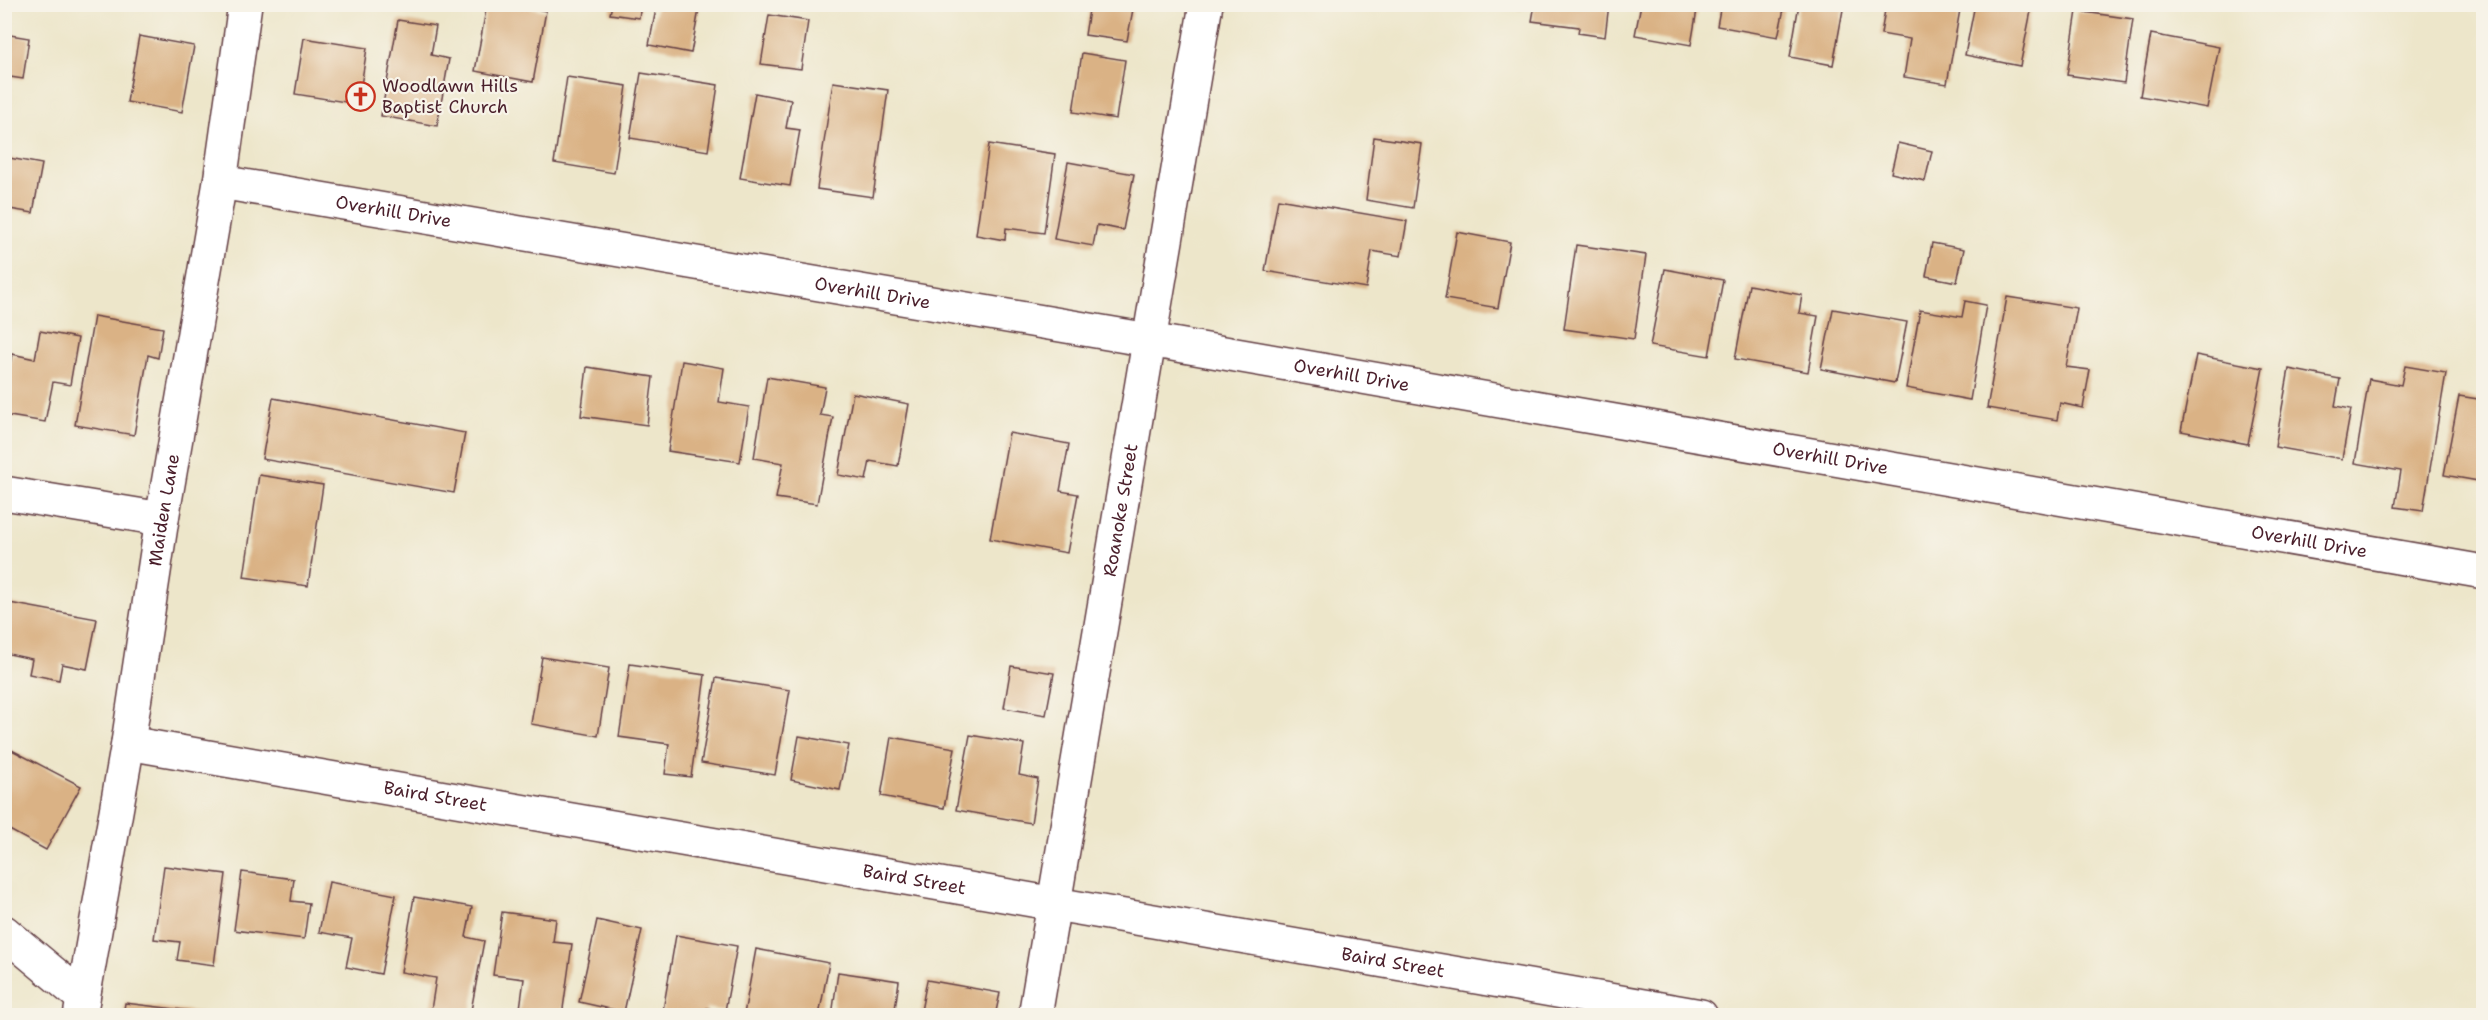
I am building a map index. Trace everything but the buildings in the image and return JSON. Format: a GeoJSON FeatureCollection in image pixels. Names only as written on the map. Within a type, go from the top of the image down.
{"type":"FeatureCollection","features":[{"type":"Feature","properties":{"kind":"street","name":"Maiden Lane"},"geometry":{"type":"LineString","coordinates":[[82,1007],[128,743],[162,519],[220,182],[244,4]]}},
{"type":"Feature","properties":{"kind":"street","name":"Roanoke Street"},"geometry":{"type":"LineString","coordinates":[[1035,1016],[1206,4]]}},
{"type":"Feature","properties":{"kind":"street","name":"Overhill Drive"},"geometry":{"type":"LineString","coordinates":[[220,182],[1149,340],[2484,572]]}},
{"type":"Feature","properties":{"kind":"street"},"geometry":{"type":"LineString","coordinates":[[4,493],[162,519]]}},
{"type":"Feature","properties":{"kind":"street","name":"Baird Street"},"geometry":{"type":"LineString","coordinates":[[128,743],[1701,1016]]}},
{"type":"Feature","properties":{"kind":"street"},"geometry":{"type":"LineString","coordinates":[[4,932],[82,1007]]}},
{"type":"Feature","properties":{"kind":"place","name":"Woodlawn Hills Baptist Church"},"geometry":{"type":"Point","coordinates":[361,96]}}]}
